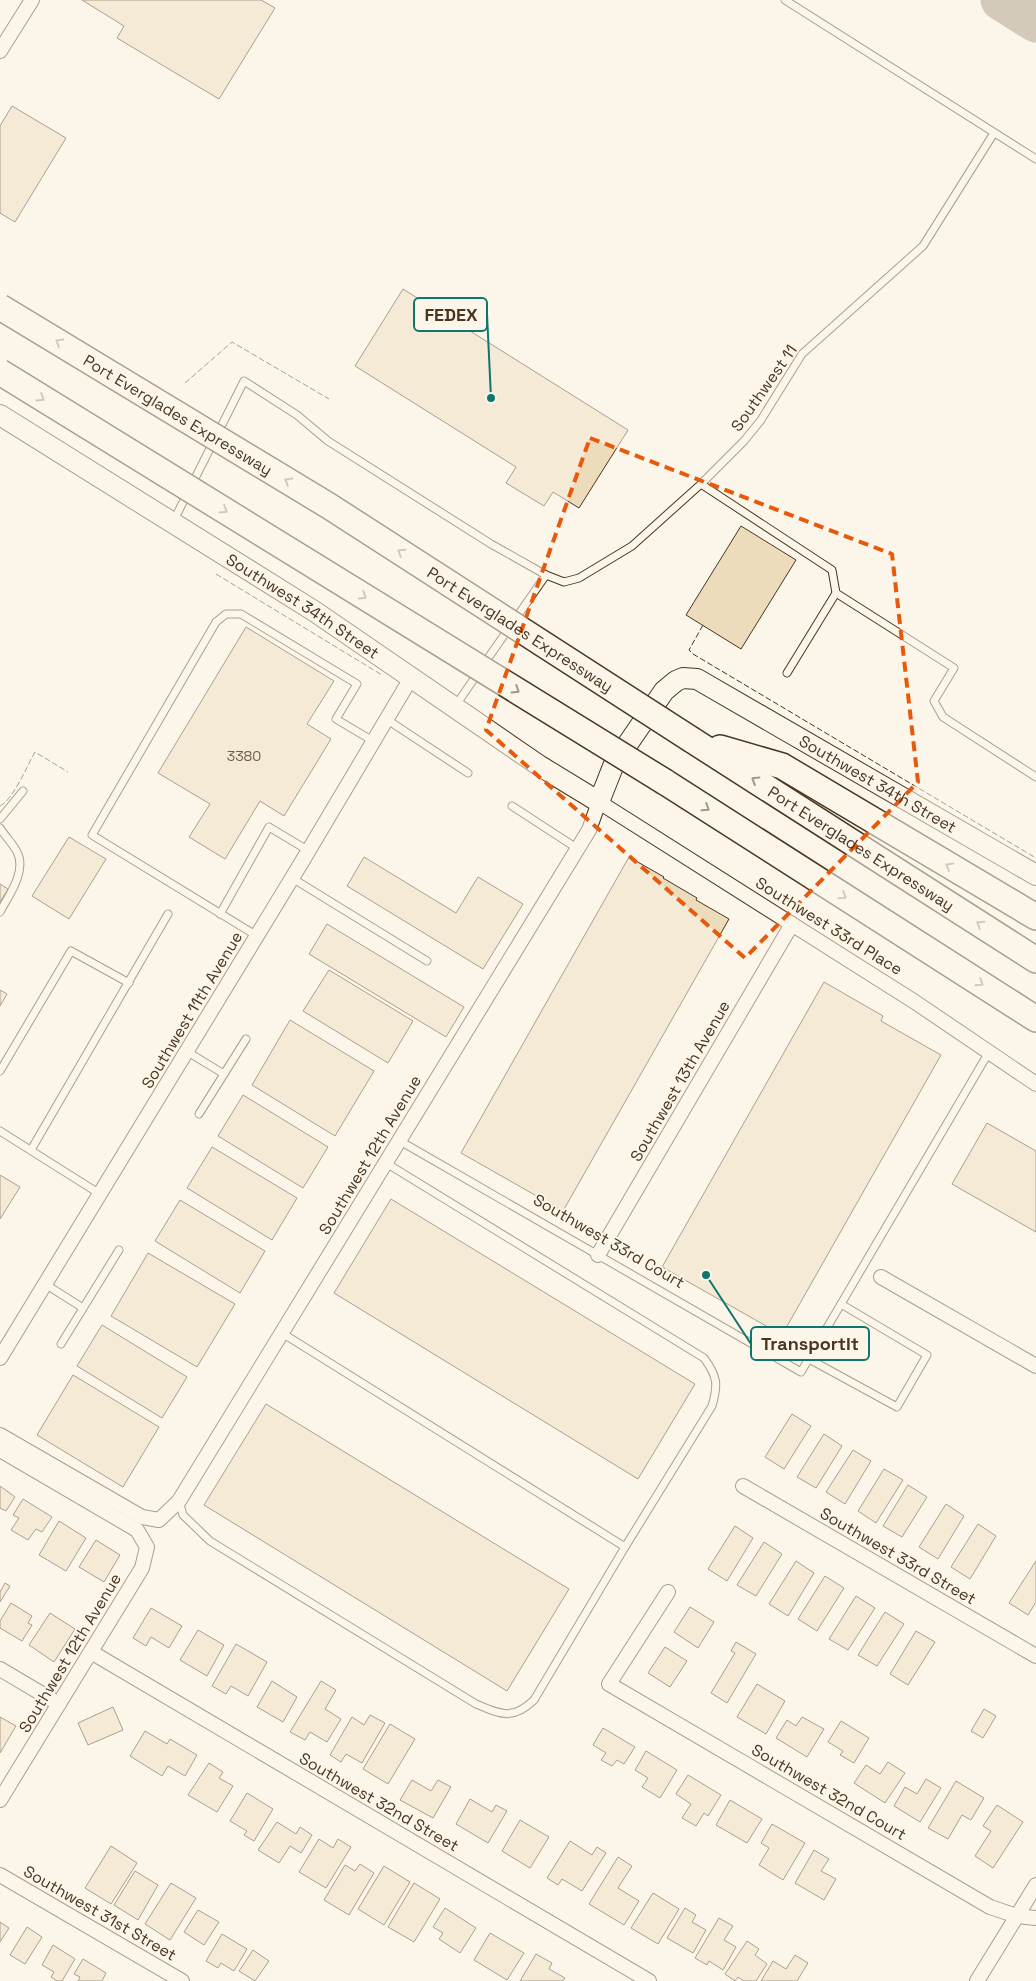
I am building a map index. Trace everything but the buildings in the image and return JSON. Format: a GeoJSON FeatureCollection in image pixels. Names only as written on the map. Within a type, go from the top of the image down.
{"type":"FeatureCollection","features":[{"type":"Feature","properties":{"kind":"highway","name":"Port Everglades Expressway"},"geometry":{"type":"LineString","coordinates":[[0,307],[330,506],[1036,960]]}},
{"type":"Feature","properties":{"kind":"highway"},"geometry":{"type":"LineString","coordinates":[[0,372],[665,782],[1036,1019]]}},
{"type":"Feature","properties":{"kind":"highway"},"geometry":{"type":"LineString","coordinates":[[692,740],[782,766],[1036,917]]}},
{"type":"Feature","properties":{"kind":"street"},"geometry":{"type":"LineString","coordinates":[[0,52],[32,0]]}},
{"type":"Feature","properties":{"kind":"street","name":"Southwest 34th Street"},"geometry":{"type":"LineString","coordinates":[[0,415],[314,611],[540,766],[599,802],[614,764],[669,685],[683,678],[691,678],[705,681],[1036,875]]}},
{"type":"Feature","properties":{"kind":"street","name":"Southwest 11th Avenue"},"geometry":{"type":"LineString","coordinates":[[0,1358],[309,850],[410,678]]}},
{"type":"Feature","properties":{"kind":"street","name":"Southwest 12th Avenue"},"geometry":{"type":"LineString","coordinates":[[0,1435],[142,1517],[159,1520],[179,1501],[578,849],[589,830],[599,802]]}},
{"type":"Feature","properties":{"kind":"street","name":"Southwest 33rd Place"},"geometry":{"type":"LineString","coordinates":[[599,802],[915,1002],[1036,1084]]}},
{"type":"Feature","properties":{"kind":"street","name":"Southwest 13th Avenue"},"geometry":{"type":"LineString","coordinates":[[598,1255],[792,924]]}},
{"type":"Feature","properties":{"kind":"street"},"geometry":{"type":"LineString","coordinates":[[881,1277],[1036,1366]]}},
{"type":"Feature","properties":{"kind":"street","name":"Southwest 12th Avenue"},"geometry":{"type":"LineString","coordinates":[[0,1450],[137,1530],[147,1547],[142,1568],[0,1800]]}},
{"type":"Feature","properties":{"kind":"street","name":"Southwest 33rd Street"},"geometry":{"type":"LineString","coordinates":[[742,1486],[1036,1656]]}},
{"type":"Feature","properties":{"kind":"street","name":"Southwest 32nd Court"},"geometry":{"type":"LineString","coordinates":[[668,1592],[609,1684],[990,1907],[1017,1916],[1036,1918]]}},
{"type":"Feature","properties":{"kind":"street","name":"Southwest 32nd Street"},"geometry":{"type":"LineString","coordinates":[[91,1652],[649,1981]]}},
{"type":"Feature","properties":{"kind":"street"},"geometry":{"type":"LineString","coordinates":[[0,1669],[59,1704]]}},
{"type":"Feature","properties":{"kind":"street","name":"Southwest 31st Street"},"geometry":{"type":"LineString","coordinates":[[0,1875],[182,1981]]}},
{"type":"Feature","properties":{"kind":"street"},"geometry":{"type":"LineString","coordinates":[[977,1981],[1036,1885]]}},
{"type":"Feature","properties":{"kind":"lane"},"geometry":{"type":"LineString","coordinates":[[785,0],[1036,159]]}},
{"type":"Feature","properties":{"kind":"lane","name":"Southwest 11"},"geometry":{"type":"LineString","coordinates":[[546,575],[564,582],[579,578],[632,546],[702,484],[744,441],[761,420],[802,354],[923,246],[994,132]]}},
{"type":"Feature","properties":{"kind":"lane"},"geometry":{"type":"LineString","coordinates":[[173,522],[244,381],[297,416],[336,446],[491,544],[546,575],[454,708]]}},
{"type":"Feature","properties":{"kind":"lane"},"geometry":{"type":"LineString","coordinates":[[702,484],[832,570],[836,593],[787,673]]}},
{"type":"Feature","properties":{"kind":"lane"},"geometry":{"type":"LineString","coordinates":[[836,593],[954,668],[934,701],[943,717],[1036,778]]}},
{"type":"Feature","properties":{"kind":"lane"},"geometry":{"type":"LineString","coordinates":[[257,936],[92,835],[216,622],[226,614],[241,614],[357,684],[336,719],[373,741]]}},
{"type":"Feature","properties":{"kind":"lane"},"geometry":{"type":"LineString","coordinates":[[386,719],[468,773]]}},
{"type":"Feature","properties":{"kind":"lane"},"geometry":{"type":"LineString","coordinates":[[0,819],[23,791]]}},
{"type":"Feature","properties":{"kind":"lane"},"geometry":{"type":"LineString","coordinates":[[512,806],[578,849]]}},
{"type":"Feature","properties":{"kind":"lane"},"geometry":{"type":"LineString","coordinates":[[220,914],[269,827],[309,850]]}},
{"type":"Feature","properties":{"kind":"lane"},"geometry":{"type":"LineString","coordinates":[[0,828],[17,852],[20,865],[14,887],[0,912]]}},
{"type":"Feature","properties":{"kind":"lane"},"geometry":{"type":"LineString","coordinates":[[292,878],[427,961]]}},
{"type":"Feature","properties":{"kind":"lane"},"geometry":{"type":"LineString","coordinates":[[31,1150],[168,914]]}},
{"type":"Feature","properties":{"kind":"lane"},"geometry":{"type":"LineString","coordinates":[[0,1071],[71,950],[129,983]]}},
{"type":"Feature","properties":{"kind":"lane"},"geometry":{"type":"LineString","coordinates":[[199,1114],[246,1039]]}},
{"type":"Feature","properties":{"kind":"lane"},"geometry":{"type":"LineString","coordinates":[[186,1051],[224,1074]]}},
{"type":"Feature","properties":{"kind":"lane"},"geometry":{"type":"LineString","coordinates":[[841,1304],[927,1355],[897,1407],[809,1359],[841,1304],[989,1052]]}},
{"type":"Feature","properties":{"kind":"lane"},"geometry":{"type":"LineString","coordinates":[[0,1131],[100,1194]]}},
{"type":"Feature","properties":{"kind":"lane","name":"Southwest 33rd Court"},"geometry":{"type":"LineString","coordinates":[[400,1141],[801,1372],[809,1359]]}},
{"type":"Feature","properties":{"kind":"lane"},"geometry":{"type":"LineString","coordinates":[[179,1501],[183,1515],[210,1541],[468,1699],[497,1713],[515,1714],[534,1700],[712,1406],[717,1388],[713,1370],[704,1358],[386,1163]]}},
{"type":"Feature","properties":{"kind":"lane"},"geometry":{"type":"LineString","coordinates":[[61,1344],[119,1250]]}},
{"type":"Feature","properties":{"kind":"lane"},"geometry":{"type":"LineString","coordinates":[[45,1284],[83,1308]]}},
{"type":"Feature","properties":{"kind":"lane"},"geometry":{"type":"LineString","coordinates":[[282,1333],[625,1547]]}},
{"type":"Feature","properties":{"kind":"highlighted area"},"geometry":{"type":"Polygon","coordinates":[[[590,438],[892,554],[918,782],[745,958],[486,730],[590,438]]]}},
{"type":"Feature","properties":{"kind":"taxiway"},"geometry":{"type":"LineString","coordinates":[[1001,0],[1036,22]]}},
{"type":"Feature","properties":{"kind":"fence"},"geometry":{"type":"LineString","coordinates":[[185,383],[232,342],[329,399]]}},
{"type":"Feature","properties":{"kind":"fence"},"geometry":{"type":"LineString","coordinates":[[216,574],[382,675]]}},
{"type":"Feature","properties":{"kind":"fence"},"geometry":{"type":"LineString","coordinates":[[703,625],[689,650],[693,654],[1036,858]]}},
{"type":"Feature","properties":{"kind":"fence"},"geometry":{"type":"LineString","coordinates":[[0,806],[5,803],[15,790],[35,752],[68,772]]}},
{"type":"Feature","properties":{"kind":"place","name":"FEDEX"},"geometry":{"type":"Point","coordinates":[491,398]}},
{"type":"Feature","properties":{"kind":"place","name":"TransportIt"},"geometry":{"type":"Point","coordinates":[706,1275]}}]}
